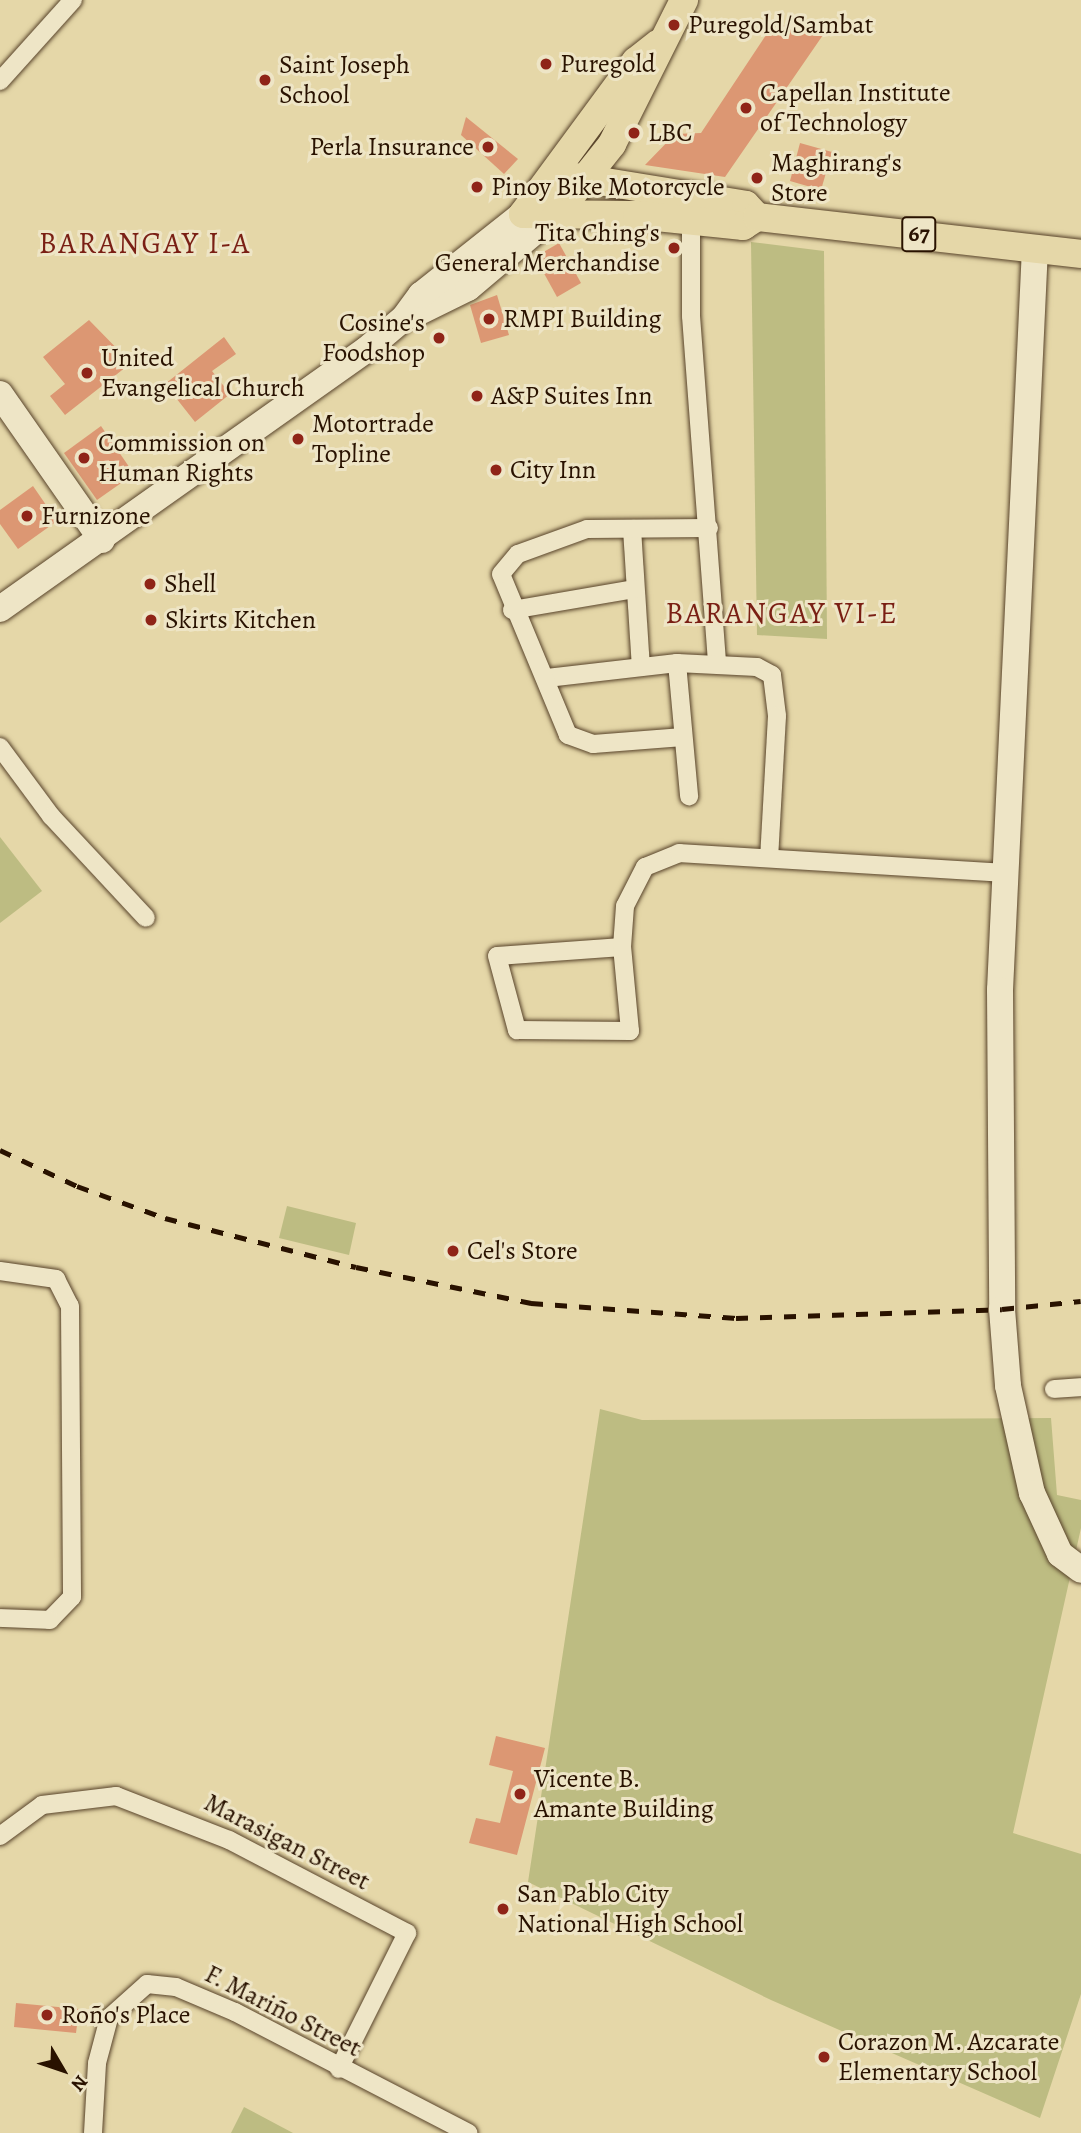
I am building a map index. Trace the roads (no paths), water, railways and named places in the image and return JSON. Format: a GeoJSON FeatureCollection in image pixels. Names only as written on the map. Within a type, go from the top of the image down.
{"type":"FeatureCollection","features":[{"type":"Feature","properties":{"kind":"main road"},"geometry":{"type":"LineString","coordinates":[[558,212],[612,144],[652,71],[659,43],[684,0]]}},
{"type":"Feature","properties":{"kind":"main road"},"geometry":{"type":"LineString","coordinates":[[523,214],[558,172],[636,61],[659,43]]}},
{"type":"Feature","properties":{"kind":"main road","name":"67"},"geometry":{"type":"LineString","coordinates":[[558,172],[584,181],[746,205],[757,217]]}},
{"type":"Feature","properties":{"kind":"main road","name":"67"},"geometry":{"type":"LineString","coordinates":[[523,214],[558,212],[743,226],[757,217],[1081,254]]}},
{"type":"Feature","properties":{"kind":"street"},"geometry":{"type":"LineString","coordinates":[[0,81],[73,0]]}},
{"type":"Feature","properties":{"kind":"street"},"geometry":{"type":"LineString","coordinates":[[0,609],[102,540],[404,318],[468,288],[558,212]]}},
{"type":"Feature","properties":{"kind":"street"},"geometry":{"type":"LineString","coordinates":[[404,318],[421,295],[523,214]]}},
{"type":"Feature","properties":{"kind":"street"},"geometry":{"type":"LineString","coordinates":[[691,220],[691,316],[718,664]]}},
{"type":"Feature","properties":{"kind":"street"},"geometry":{"type":"LineString","coordinates":[[1035,248],[1005,873],[1002,1282],[1008,1386],[1047,1533],[1060,1554],[1081,1570]]}},
{"type":"Feature","properties":{"kind":"street"},"geometry":{"type":"LineString","coordinates":[[0,394],[102,540]]}},
{"type":"Feature","properties":{"kind":"street"},"geometry":{"type":"LineString","coordinates":[[683,737],[578,742],[568,735],[547,678],[512,610],[501,574],[517,554],[587,529],[709,528]]}},
{"type":"Feature","properties":{"kind":"street"},"geometry":{"type":"LineString","coordinates":[[632,529],[641,667]]}},
{"type":"Feature","properties":{"kind":"street"},"geometry":{"type":"LineString","coordinates":[[512,610],[635,590]]}},
{"type":"Feature","properties":{"kind":"street"},"geometry":{"type":"LineString","coordinates":[[547,678],[677,663],[757,667],[772,675],[777,716],[769,857]]}},
{"type":"Feature","properties":{"kind":"street"},"geometry":{"type":"LineString","coordinates":[[677,663],[689,796]]}},
{"type":"Feature","properties":{"kind":"street"},"geometry":{"type":"LineString","coordinates":[[0,747],[51,816],[146,918]]}},
{"type":"Feature","properties":{"kind":"street"},"geometry":{"type":"LineString","coordinates":[[622,947],[497,956],[517,1030],[630,1031],[622,947],[625,906],[645,867],[679,853],[1005,873]]}},
{"type":"Feature","properties":{"kind":"street"},"geometry":{"type":"LineString","coordinates":[[0,1271],[56,1279],[70,1306],[72,1597],[65,1610],[50,1620],[0,1618]]}},
{"type":"Feature","properties":{"kind":"street"},"geometry":{"type":"LineString","coordinates":[[1054,1388],[1081,1387]]}},
{"type":"Feature","properties":{"kind":"street","name":"Marasigan Street"},"geometry":{"type":"LineString","coordinates":[[0,1836],[42,1805],[116,1796],[229,1840],[407,1933],[339,2069]]}},
{"type":"Feature","properties":{"kind":"street","name":"F. Mariño Street"},"geometry":{"type":"LineString","coordinates":[[93,2133],[97,2063],[109,2018],[147,1984],[177,1987],[235,2012],[339,2069],[468,2133]]}},
{"type":"Feature","properties":{"kind":"railway"},"geometry":{"type":"LineString","coordinates":[[0,1150],[77,1186],[165,1218],[356,1267],[531,1303],[736,1318],[1002,1309],[1081,1301]]}},
{"type":"Feature","properties":{"kind":"place","name":"Puregold/Sambat"},"geometry":{"type":"Point","coordinates":[674,25]}},
{"type":"Feature","properties":{"kind":"place","name":"Puregold"},"geometry":{"type":"Point","coordinates":[546,64]}},
{"type":"Feature","properties":{"kind":"place","name":"Saint Joseph School"},"geometry":{"type":"Point","coordinates":[265,80]}},
{"type":"Feature","properties":{"kind":"place","name":"Capellan Institute of Technology"},"geometry":{"type":"Point","coordinates":[746,108]}},
{"type":"Feature","properties":{"kind":"place","name":"LBC"},"geometry":{"type":"Point","coordinates":[634,133]}},
{"type":"Feature","properties":{"kind":"place","name":"Perla Insurance"},"geometry":{"type":"Point","coordinates":[488,147]}},
{"type":"Feature","properties":{"kind":"place","name":"Maghirang's Store"},"geometry":{"type":"Point","coordinates":[757,178]}},
{"type":"Feature","properties":{"kind":"place","name":"Pinoy Bike Motorcycle"},"geometry":{"type":"Point","coordinates":[477,187]}},
{"type":"Feature","properties":{"kind":"place","name":"Tita Ching's General Merchandise"},"geometry":{"type":"Point","coordinates":[674,248]}},
{"type":"Feature","properties":{"kind":"place","name":"RMPI Building"},"geometry":{"type":"Point","coordinates":[489,319]}},
{"type":"Feature","properties":{"kind":"place","name":"Cosine's Foodshop"},"geometry":{"type":"Point","coordinates":[439,338]}},
{"type":"Feature","properties":{"kind":"place","name":"United Evangelical Church"},"geometry":{"type":"Point","coordinates":[87,373]}},
{"type":"Feature","properties":{"kind":"place","name":"A&P Suites Inn"},"geometry":{"type":"Point","coordinates":[477,396]}},
{"type":"Feature","properties":{"kind":"place","name":"Motortrade Topline"},"geometry":{"type":"Point","coordinates":[298,439]}},
{"type":"Feature","properties":{"kind":"place","name":"Commission on Human Rights"},"geometry":{"type":"Point","coordinates":[84,458]}},
{"type":"Feature","properties":{"kind":"place","name":"City Inn"},"geometry":{"type":"Point","coordinates":[496,470]}},
{"type":"Feature","properties":{"kind":"place","name":"Furnizone"},"geometry":{"type":"Point","coordinates":[27,516]}},
{"type":"Feature","properties":{"kind":"place","name":"Shell"},"geometry":{"type":"Point","coordinates":[150,584]}},
{"type":"Feature","properties":{"kind":"place","name":"Skirts Kitchen"},"geometry":{"type":"Point","coordinates":[151,620]}},
{"type":"Feature","properties":{"kind":"place","name":"Cel's Store"},"geometry":{"type":"Point","coordinates":[453,1251]}},
{"type":"Feature","properties":{"kind":"place","name":"Vicente B. Amante Building"},"geometry":{"type":"Point","coordinates":[520,1794]}},
{"type":"Feature","properties":{"kind":"place","name":"San Pablo City National High School"},"geometry":{"type":"Point","coordinates":[503,1909]}},
{"type":"Feature","properties":{"kind":"place","name":"Roño's Place"},"geometry":{"type":"Point","coordinates":[47,2015]}},
{"type":"Feature","properties":{"kind":"place","name":"Corazon M. Azcarate Elementary School"},"geometry":{"type":"Point","coordinates":[824,2057]}},
{"type":"Feature","properties":{"kind":"district","name":"BARANGAY I-A"},"geometry":{"type":"Point","coordinates":[145,243]}},
{"type":"Feature","properties":{"kind":"district","name":"BARANGAY VI-E"},"geometry":{"type":"Point","coordinates":[782,613]}}]}
